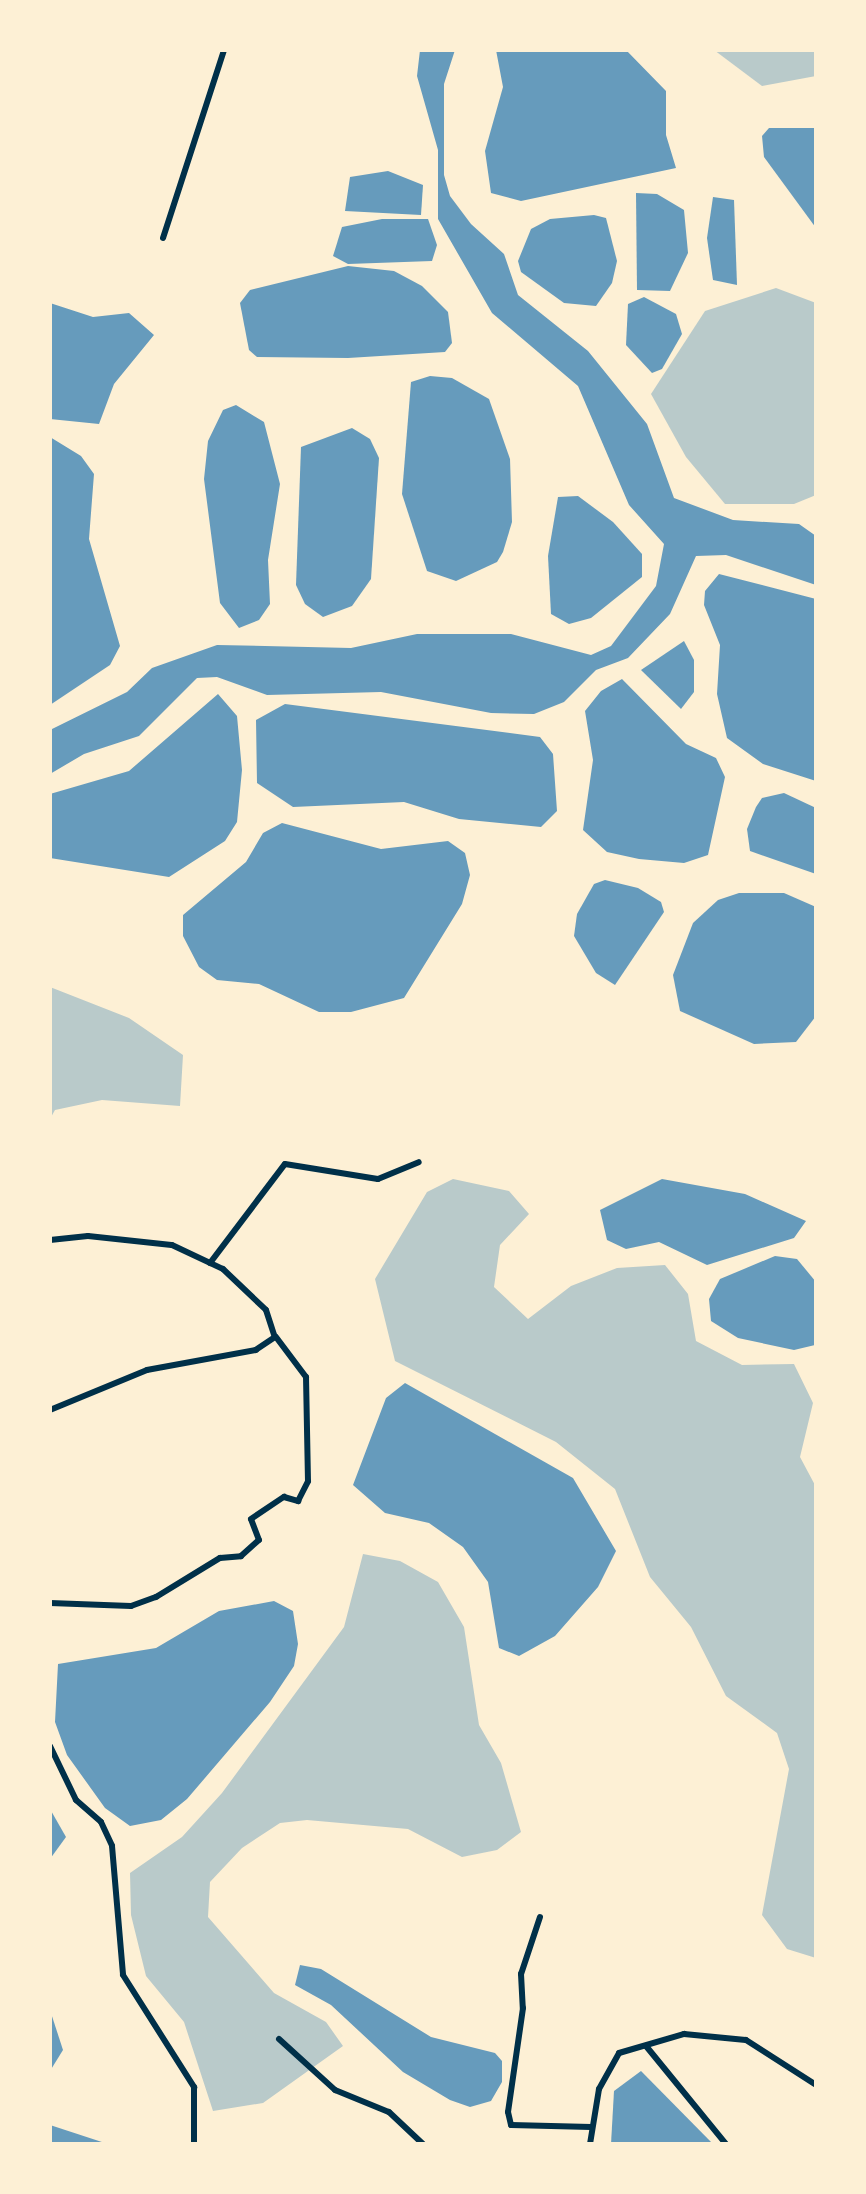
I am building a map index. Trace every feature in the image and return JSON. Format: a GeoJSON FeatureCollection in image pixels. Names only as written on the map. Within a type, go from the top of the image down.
{"type":"FeatureCollection","features":[{"type":"Feature","properties":{"kind":"street"},"geometry":{"type":"LineString","coordinates":[[163,238],[224,50]]}},
{"type":"Feature","properties":{"kind":"street"},"geometry":{"type":"LineString","coordinates":[[210,1263],[285,1164],[378,1179],[419,1162]]}},
{"type":"Feature","properties":{"kind":"street"},"geometry":{"type":"LineString","coordinates":[[50,1240],[88,1236],[172,1246],[210,1263],[266,1310],[275,1337],[306,1376],[308,1481],[298,1501],[284,1497],[250,1519],[259,1540],[241,1556],[220,1558],[156,1597],[131,1606],[50,1603]]}},
{"type":"Feature","properties":{"kind":"street"},"geometry":{"type":"LineString","coordinates":[[50,1410],[147,1370],[256,1350],[275,1337]]}},
{"type":"Feature","properties":{"kind":"street"},"geometry":{"type":"LineString","coordinates":[[50,1746],[76,1800],[101,1822],[112,1846],[123,1975],[194,2087],[194,2144]]}},
{"type":"Feature","properties":{"kind":"street"},"geometry":{"type":"LineString","coordinates":[[540,1917],[521,1974],[511,2125],[591,2128]]}},
{"type":"Feature","properties":{"kind":"street"},"geometry":{"type":"LineString","coordinates":[[590,2144],[599,2088],[619,2053],[684,2034],[746,2040],[816,2085]]}},
{"type":"Feature","properties":{"kind":"street"},"geometry":{"type":"LineString","coordinates":[[279,2040],[334,2090],[388,2112],[423,2144]]}},
{"type":"Feature","properties":{"kind":"street"},"geometry":{"type":"LineString","coordinates":[[646,2046],[726,2144]]}},
{"type":"Feature","properties":{"kind":"shaded area"},"geometry":{"type":"Polygon","coordinates":[[[714,50],[816,50],[816,76],[762,86],[714,50]]]}},
{"type":"Feature","properties":{"kind":"shaded area"},"geometry":{"type":"Polygon","coordinates":[[[776,288],[816,303],[816,495],[794,504],[725,504],[686,457],[651,394],[705,311],[776,288]]]}},
{"type":"Feature","properties":{"kind":"shaded area"},"geometry":{"type":"Polygon","coordinates":[[[50,987],[129,1018],[183,1055],[180,1106],[102,1100],[55,1110],[50,1119],[50,987]]]}},
{"type":"Feature","properties":{"kind":"shaded area"},"geometry":{"type":"Polygon","coordinates":[[[453,1179],[509,1191],[529,1214],[500,1245],[494,1287],[528,1319],[571,1286],[617,1268],[665,1265],[688,1294],[696,1341],[742,1365],[794,1364],[813,1403],[800,1457],[816,1487],[816,1958],[787,1949],[762,1915],[789,1769],[777,1733],[726,1696],[691,1627],[650,1577],[615,1489],[556,1442],[395,1361],[375,1279],[427,1192],[453,1179]]]}},
{"type":"Feature","properties":{"kind":"shaded area"},"geometry":{"type":"Polygon","coordinates":[[[363,1554],[400,1561],[438,1582],[464,1627],[479,1725],[501,1763],[521,1832],[497,1850],[462,1857],[408,1829],[307,1820],[280,1823],[242,1848],[210,1882],[208,1917],[274,1993],[326,2022],[343,2046],[263,2103],[213,2111],[184,2022],[146,1976],[131,1915],[130,1873],[182,1837],[222,1793],[344,1627],[363,1554]]]}},
{"type":"Feature","properties":{"kind":"water"},"geometry":{"type":"Polygon","coordinates":[[[420,50],[455,50],[444,84],[444,175],[450,196],[471,224],[504,254],[518,295],[588,351],[647,424],[674,498],[733,520],[799,524],[816,536],[816,585],[726,555],[696,556],[670,614],[628,658],[596,670],[564,702],[534,714],[491,713],[381,692],[267,695],[217,677],[197,678],[139,736],[84,754],[50,774],[50,730],[127,692],[152,668],[217,645],[351,648],[417,634],[511,634],[591,655],[611,646],[656,586],[664,544],[629,505],[578,386],[492,313],[438,219],[438,150],[417,76],[420,50]]]}},
{"type":"Feature","properties":{"kind":"water"},"geometry":{"type":"Polygon","coordinates":[[[496,50],[626,50],[666,91],[666,135],[676,168],[521,201],[491,193],[485,151],[503,87],[496,50]]]}},
{"type":"Feature","properties":{"kind":"water"},"geometry":{"type":"Polygon","coordinates":[[[769,128],[816,128],[816,228],[764,157],[762,136],[769,128]]]}},
{"type":"Feature","properties":{"kind":"water"},"geometry":{"type":"Polygon","coordinates":[[[388,171],[423,185],[421,215],[345,211],[350,177],[388,171]]]}},
{"type":"Feature","properties":{"kind":"water"},"geometry":{"type":"Polygon","coordinates":[[[636,193],[657,194],[684,210],[688,253],[670,291],[637,290],[636,193]]]}},
{"type":"Feature","properties":{"kind":"water"},"geometry":{"type":"Polygon","coordinates":[[[713,197],[734,200],[737,285],[713,280],[707,238],[713,197]]]}},
{"type":"Feature","properties":{"kind":"water"},"geometry":{"type":"Polygon","coordinates":[[[594,215],[606,218],[617,261],[612,283],[596,306],[564,303],[521,272],[518,261],[531,229],[550,219],[594,215]]]}},
{"type":"Feature","properties":{"kind":"water"},"geometry":{"type":"Polygon","coordinates":[[[382,219],[428,219],[437,245],[432,261],[348,264],[333,256],[342,227],[382,219]]]}},
{"type":"Feature","properties":{"kind":"water"},"geometry":{"type":"Polygon","coordinates":[[[348,266],[394,271],[422,286],[448,312],[452,343],[445,352],[348,358],[257,357],[249,350],[240,303],[250,290],[348,266]]]}},
{"type":"Feature","properties":{"kind":"water"},"geometry":{"type":"Polygon","coordinates":[[[644,297],[676,314],[682,334],[662,369],[652,373],[626,345],[628,304],[644,297]]]}},
{"type":"Feature","properties":{"kind":"water"},"geometry":{"type":"Polygon","coordinates":[[[50,303],[93,317],[129,313],[154,335],[114,384],[99,424],[50,419],[50,303]]]}},
{"type":"Feature","properties":{"kind":"water"},"geometry":{"type":"Polygon","coordinates":[[[430,376],[452,378],[489,399],[510,459],[512,522],[503,552],[497,562],[456,581],[427,571],[402,494],[411,382],[430,376]]]}},
{"type":"Feature","properties":{"kind":"water"},"geometry":{"type":"Polygon","coordinates":[[[236,405],[264,422],[280,484],[268,560],[270,604],[259,620],[239,628],[220,603],[204,479],[208,441],[223,410],[236,405]]]}},
{"type":"Feature","properties":{"kind":"water"},"geometry":{"type":"Polygon","coordinates":[[[352,428],[370,439],[379,458],[371,579],[352,606],[323,617],[305,604],[296,585],[301,447],[352,428]]]}},
{"type":"Feature","properties":{"kind":"water"},"geometry":{"type":"Polygon","coordinates":[[[50,437],[81,456],[94,474],[89,539],[120,646],[110,665],[50,705],[50,437]]]}},
{"type":"Feature","properties":{"kind":"water"},"geometry":{"type":"Polygon","coordinates":[[[578,496],[613,522],[642,554],[642,577],[591,618],[569,624],[551,614],[548,556],[558,497],[578,496]]]}},
{"type":"Feature","properties":{"kind":"water"},"geometry":{"type":"Polygon","coordinates":[[[719,574],[816,599],[816,781],[763,764],[727,738],[717,694],[720,645],[704,605],[705,591],[719,574]]]}},
{"type":"Feature","properties":{"kind":"water"},"geometry":{"type":"Polygon","coordinates":[[[684,641],[694,660],[694,692],[681,709],[641,670],[684,641]]]}},
{"type":"Feature","properties":{"kind":"water"},"geometry":{"type":"Polygon","coordinates":[[[622,679],[686,744],[716,758],[725,777],[708,855],[684,863],[639,859],[607,852],[583,830],[593,760],[585,711],[601,691],[622,679]]]}},
{"type":"Feature","properties":{"kind":"water"},"geometry":{"type":"Polygon","coordinates":[[[218,694],[237,716],[242,770],[237,822],[225,841],[169,877],[50,858],[50,794],[129,771],[218,694]]]}},
{"type":"Feature","properties":{"kind":"water"},"geometry":{"type":"Polygon","coordinates":[[[285,704],[540,737],[553,754],[557,811],[541,827],[459,819],[404,802],[293,807],[257,783],[256,720],[285,704]]]}},
{"type":"Feature","properties":{"kind":"water"},"geometry":{"type":"Polygon","coordinates":[[[784,793],[816,808],[816,874],[750,851],[747,829],[756,807],[762,798],[784,793]]]}},
{"type":"Feature","properties":{"kind":"water"},"geometry":{"type":"Polygon","coordinates":[[[282,823],[381,849],[448,841],[465,853],[470,875],[462,904],[404,998],[351,1012],[319,1012],[259,984],[217,980],[199,967],[183,936],[183,915],[246,862],[263,833],[282,823]]]}},
{"type":"Feature","properties":{"kind":"water"},"geometry":{"type":"Polygon","coordinates":[[[605,880],[638,888],[661,902],[664,912],[615,985],[596,973],[574,936],[577,914],[594,884],[605,880]]]}},
{"type":"Feature","properties":{"kind":"water"},"geometry":{"type":"Polygon","coordinates":[[[739,893],[784,893],[816,907],[816,1016],[796,1042],[754,1044],[680,1011],[673,975],[693,923],[718,900],[739,893]]]}},
{"type":"Feature","properties":{"kind":"water"},"geometry":{"type":"Polygon","coordinates":[[[662,1179],[745,1194],[806,1221],[794,1238],[707,1265],[659,1242],[626,1249],[607,1240],[600,1210],[662,1179]]]}},
{"type":"Feature","properties":{"kind":"water"},"geometry":{"type":"Polygon","coordinates":[[[775,1256],[797,1259],[816,1282],[815,1345],[794,1350],[738,1338],[711,1321],[709,1299],[720,1279],[775,1256]]]}},
{"type":"Feature","properties":{"kind":"water"},"geometry":{"type":"Polygon","coordinates":[[[405,1383],[573,1478],[616,1551],[598,1587],[555,1636],[519,1656],[499,1648],[488,1582],[463,1547],[429,1523],[385,1513],[353,1485],[386,1398],[405,1383]]]}},
{"type":"Feature","properties":{"kind":"water"},"geometry":{"type":"Polygon","coordinates":[[[274,1601],[293,1611],[298,1644],[294,1666],[270,1702],[187,1799],[161,1820],[130,1826],[105,1808],[67,1755],[55,1722],[58,1664],[156,1648],[219,1611],[274,1601]]]}},
{"type":"Feature","properties":{"kind":"water"},"geometry":{"type":"Polygon","coordinates":[[[50,1809],[66,1837],[50,1859],[50,1809]]]}},
{"type":"Feature","properties":{"kind":"water"},"geometry":{"type":"Polygon","coordinates":[[[300,1965],[321,1969],[431,2037],[495,2053],[502,2061],[502,2082],[491,2101],[470,2107],[450,2100],[403,2072],[331,2005],[295,1985],[300,1965]]]}},
{"type":"Feature","properties":{"kind":"water"},"geometry":{"type":"Polygon","coordinates":[[[50,2010],[63,2050],[50,2071],[50,2010]]]}},
{"type":"Feature","properties":{"kind":"water"},"geometry":{"type":"Polygon","coordinates":[[[641,2071],[713,2144],[611,2144],[614,2091],[641,2071]]]}},
{"type":"Feature","properties":{"kind":"water"},"geometry":{"type":"Polygon","coordinates":[[[50,2125],[108,2144],[50,2144],[50,2125]]]}}]}
